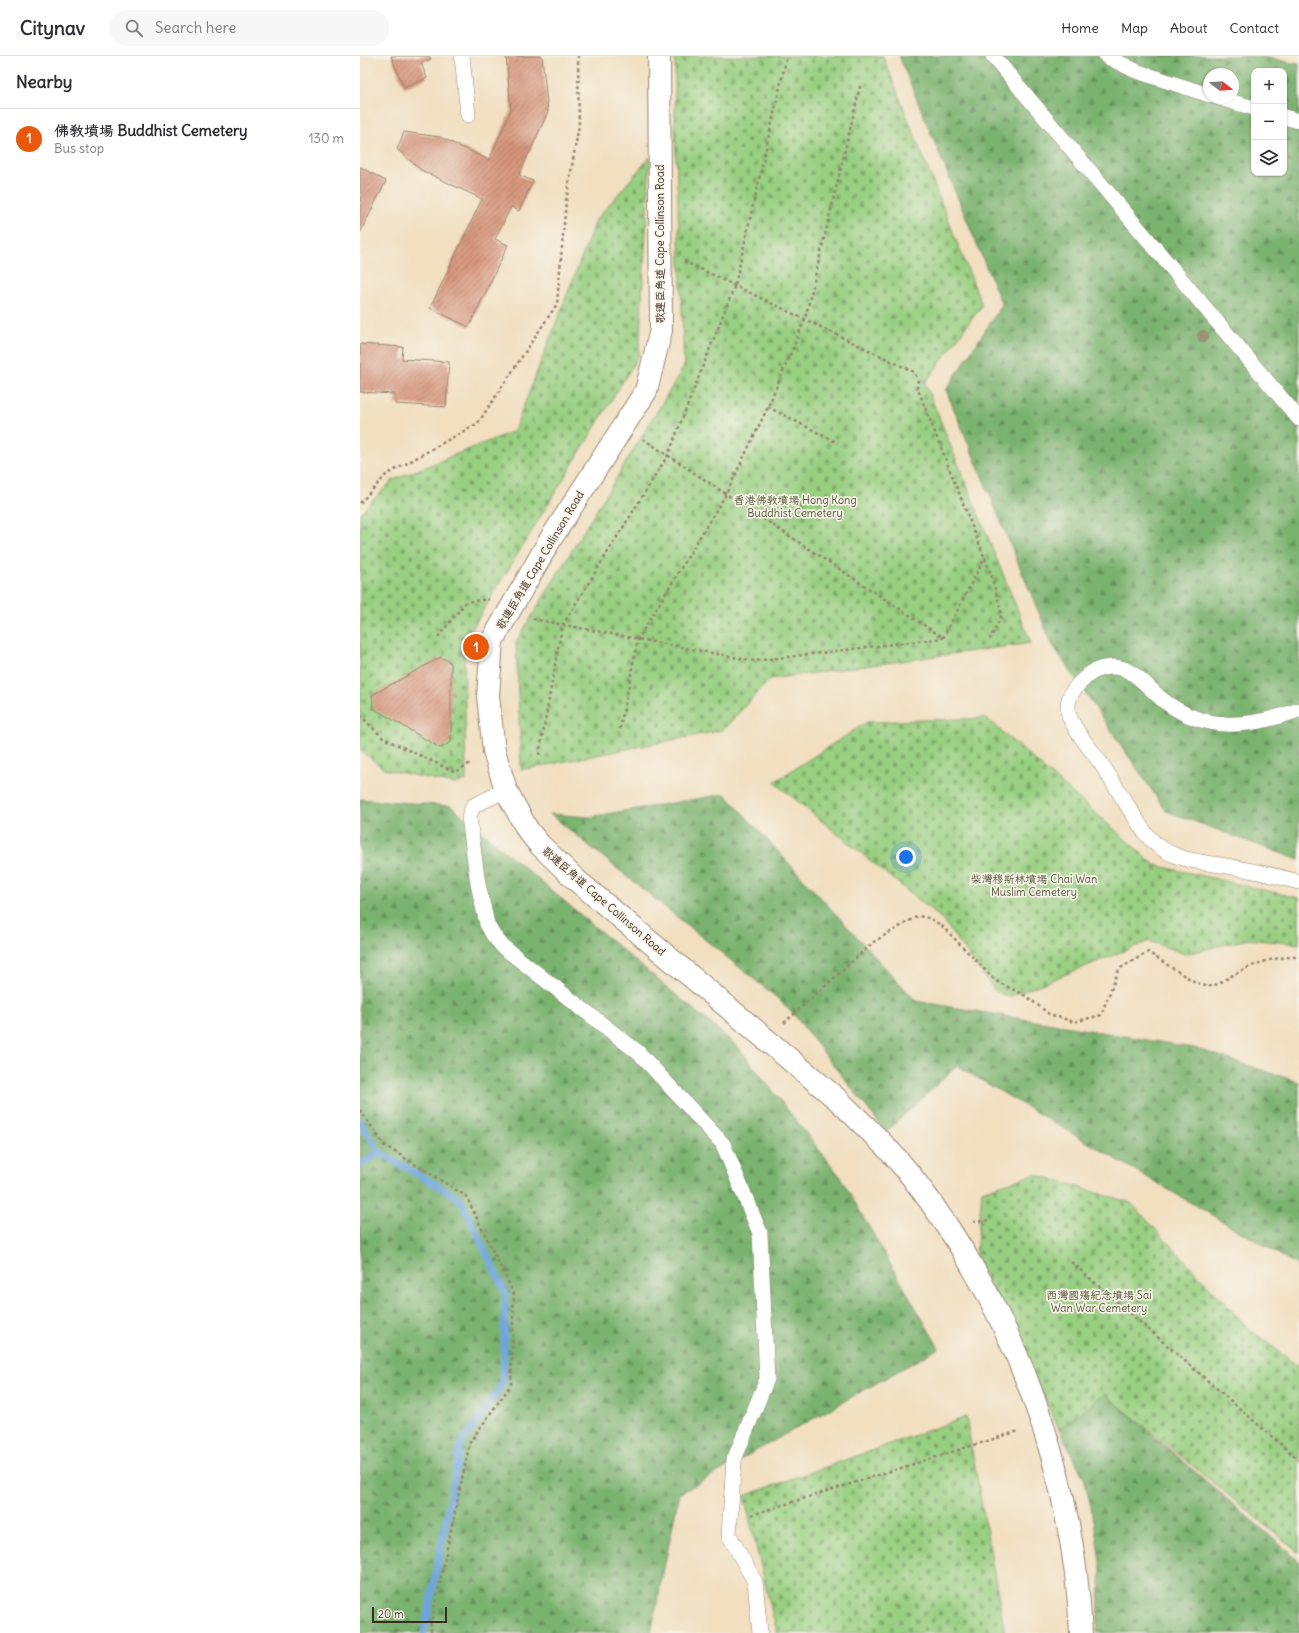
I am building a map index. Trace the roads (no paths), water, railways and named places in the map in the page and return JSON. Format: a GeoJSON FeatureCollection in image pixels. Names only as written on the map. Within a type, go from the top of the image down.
{"type":"FeatureCollection","features":[{"type":"Feature","properties":{"kind":"street","name":"歌連臣角道 Cape Collinson Road"},"geometry":{"type":"LineString","coordinates":[[659,56],[660,330],[646,391],[550,540],[492,641],[488,696],[494,751],[506,790],[527,830],[555,861],[837,1099],[912,1176],[938,1212],[986,1291],[1005,1328],[1021,1364],[1042,1424],[1062,1497],[1068,1526],[1077,1588],[1080,1633]]}},
{"type":"Feature","properties":{"kind":"lane"},"geometry":{"type":"LineString","coordinates":[[462,56],[468,115]]}},
{"type":"Feature","properties":{"kind":"lane"},"geometry":{"type":"LineString","coordinates":[[993,56],[1299,419]]}},
{"type":"Feature","properties":{"kind":"lane"},"geometry":{"type":"LineString","coordinates":[[1106,56],[1136,71],[1203,93]]}},
{"type":"Feature","properties":{"kind":"lane"},"geometry":{"type":"LineString","coordinates":[[1239,104],[1251,107]]}},
{"type":"Feature","properties":{"kind":"lane"},"geometry":{"type":"LineString","coordinates":[[1287,118],[1299,121]]}},
{"type":"Feature","properties":{"kind":"lane"},"geometry":{"type":"LineString","coordinates":[[1299,710],[1271,719],[1244,724],[1218,724],[1204,721],[1187,715],[1174,707],[1129,672],[1113,667],[1097,670],[1089,674],[1072,692],[1067,704],[1071,722],[1107,773],[1141,827],[1152,842],[1161,849],[1190,861],[1243,869],[1299,882]]}},
{"type":"Feature","properties":{"kind":"lane"},"geometry":{"type":"LineString","coordinates":[[506,790],[472,806],[469,817],[478,884],[487,924],[493,935],[503,947],[638,1053],[723,1144],[760,1233],[767,1378],[734,1460],[729,1535],[755,1582],[760,1633]]}},
{"type":"Feature","properties":{"kind":"waterway"},"geometry":{"type":"LineString","coordinates":[[360,1122],[379,1152],[460,1199],[505,1292],[503,1383],[461,1444],[424,1633]]}},
{"type":"Feature","properties":{"kind":"waterway"},"geometry":{"type":"LineString","coordinates":[[360,1165],[379,1152]]}},
{"type":"Feature","properties":{"kind":"place","name":"佛教墳場 Buddhist Cemetery"},"geometry":{"type":"Point","coordinates":[476,647]}},
{"type":"Feature","properties":{"kind":"park label","name":"香港佛教墳場 Hong Kong Buddhist Cemetery"},"geometry":{"type":"Point","coordinates":[795,506]}},
{"type":"Feature","properties":{"kind":"park label","name":"柴灣穆斯林墳場 Chai Wan Muslim Cemetery"},"geometry":{"type":"Point","coordinates":[1034,885]}},
{"type":"Feature","properties":{"kind":"park label","name":"西灣國殤紀念墳場 Sai Wan War Cemetery"},"geometry":{"type":"Point","coordinates":[1099,1301]}}]}
